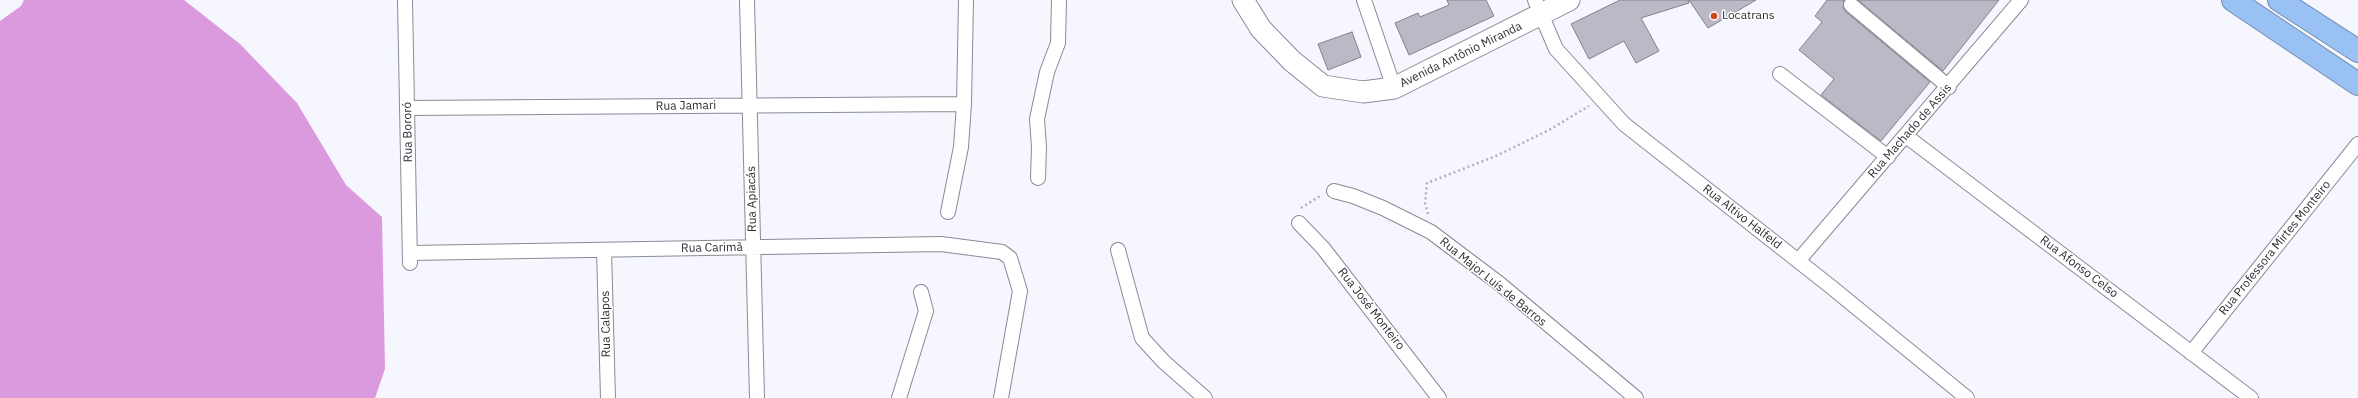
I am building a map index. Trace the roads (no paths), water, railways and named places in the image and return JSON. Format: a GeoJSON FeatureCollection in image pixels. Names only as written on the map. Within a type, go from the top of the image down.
{"type":"FeatureCollection","features":[{"type":"Feature","properties":{"kind":"highway"},"geometry":{"type":"LineString","coordinates":[[2233,0],[2358,84]]}},
{"type":"Feature","properties":{"kind":"highway"},"geometry":{"type":"LineString","coordinates":[[2279,0],[2358,51]]}},
{"type":"Feature","properties":{"kind":"street","name":"Rua Bororó"},"geometry":{"type":"LineString","coordinates":[[405,0],[410,258]]}},
{"type":"Feature","properties":{"kind":"street","name":"Rua Apiacás"},"geometry":{"type":"LineString","coordinates":[[747,0],[757,398]]}},
{"type":"Feature","properties":{"kind":"street"},"geometry":{"type":"LineString","coordinates":[[948,212],[961,147],[964,104],[966,0]]}},
{"type":"Feature","properties":{"kind":"street"},"geometry":{"type":"LineString","coordinates":[[1038,178],[1039,147],[1037,119],[1047,72],[1058,43],[1059,0]]}},
{"type":"Feature","properties":{"kind":"street","name":"Avenida Antônio Miranda"},"geometry":{"type":"LineString","coordinates":[[1243,0],[1261,29],[1292,61],[1323,86],[1363,92],[1394,88],[1538,8],[1569,0]]}},
{"type":"Feature","properties":{"kind":"street"},"geometry":{"type":"LineString","coordinates":[[1364,0],[1394,88]]}},
{"type":"Feature","properties":{"kind":"street","name":"Rua Machado de Assis"},"geometry":{"type":"LineString","coordinates":[[1798,261],[2021,0]]}},
{"type":"Feature","properties":{"kind":"street"},"geometry":{"type":"LineString","coordinates":[[1852,5],[1948,87]]}},
{"type":"Feature","properties":{"kind":"street","name":"Rua Altivo Halfeld"},"geometry":{"type":"LineString","coordinates":[[1538,8],[1556,49],[1624,124],[1798,261],[1968,398]]}},
{"type":"Feature","properties":{"kind":"street"},"geometry":{"type":"LineString","coordinates":[[1780,74],[1888,157]]}},
{"type":"Feature","properties":{"kind":"street","name":"Rua Jamari"},"geometry":{"type":"LineString","coordinates":[[407,108],[964,104]]}},
{"type":"Feature","properties":{"kind":"street","name":"Rua Afonso Celso"},"geometry":{"type":"LineString","coordinates":[[1906,136],[2251,398]]}},
{"type":"Feature","properties":{"kind":"street","name":"Rua Professora Mirtes Monteiro"},"geometry":{"type":"LineString","coordinates":[[2192,353],[2358,144]]}},
{"type":"Feature","properties":{"kind":"street","name":"Rua Major Luís de Barros"},"geometry":{"type":"LineString","coordinates":[[1334,191],[1354,196],[1383,208],[1431,232],[1500,284],[1636,398]]}},
{"type":"Feature","properties":{"kind":"street","name":"Rua José Monteiro"},"geometry":{"type":"LineString","coordinates":[[1299,223],[1323,248],[1439,398]]}},
{"type":"Feature","properties":{"kind":"street","name":"Rua Carimã"},"geometry":{"type":"LineString","coordinates":[[410,258],[604,250],[941,244],[1002,252],[1010,258],[1020,291],[1001,398]]}},
{"type":"Feature","properties":{"kind":"street","name":"Rua Calapos"},"geometry":{"type":"LineString","coordinates":[[604,250],[608,398]]}},
{"type":"Feature","properties":{"kind":"street"},"geometry":{"type":"LineString","coordinates":[[1118,250],[1142,338],[1164,362],[1205,398]]}},
{"type":"Feature","properties":{"kind":"street"},"geometry":{"type":"LineString","coordinates":[[899,398],[926,311],[921,292]]}},
{"type":"Feature","properties":{"kind":"place","name":"Locatrans"},"geometry":{"type":"Point","coordinates":[1714,16]}}]}
